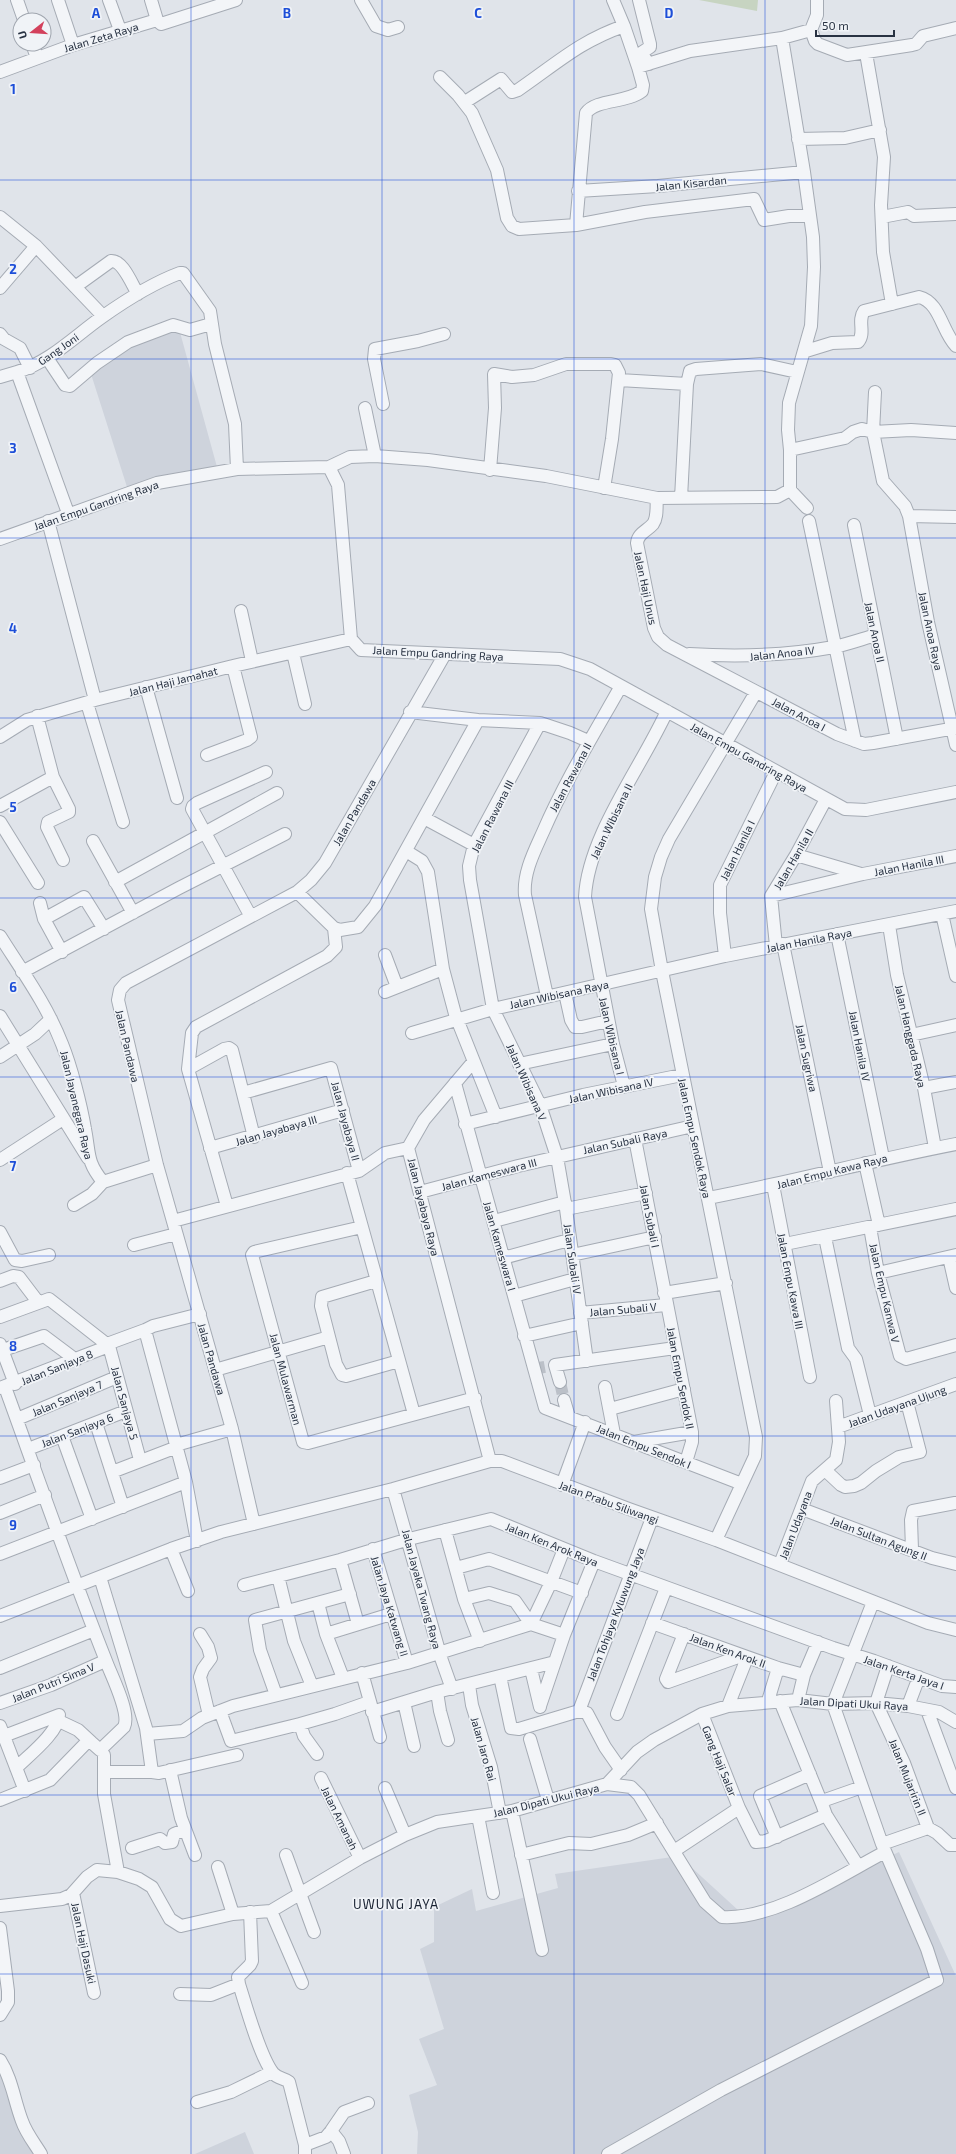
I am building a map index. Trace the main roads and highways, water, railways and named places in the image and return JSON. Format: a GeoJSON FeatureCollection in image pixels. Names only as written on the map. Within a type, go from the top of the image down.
{"type":"FeatureCollection","features":[{"type":"Feature","properties":{"kind":"tunnel"},"geometry":{"type":"LineString","coordinates":[[533,1369],[555,1365]]}},
{"type":"Feature","properties":{"kind":"tunnel"},"geometry":{"type":"LineString","coordinates":[[560,1382],[564,1400]]}},
{"type":"Feature","properties":{"kind":"district","name":"UWUNG JAYA"},"geometry":{"type":"Point","coordinates":[396,1904]}}]}
